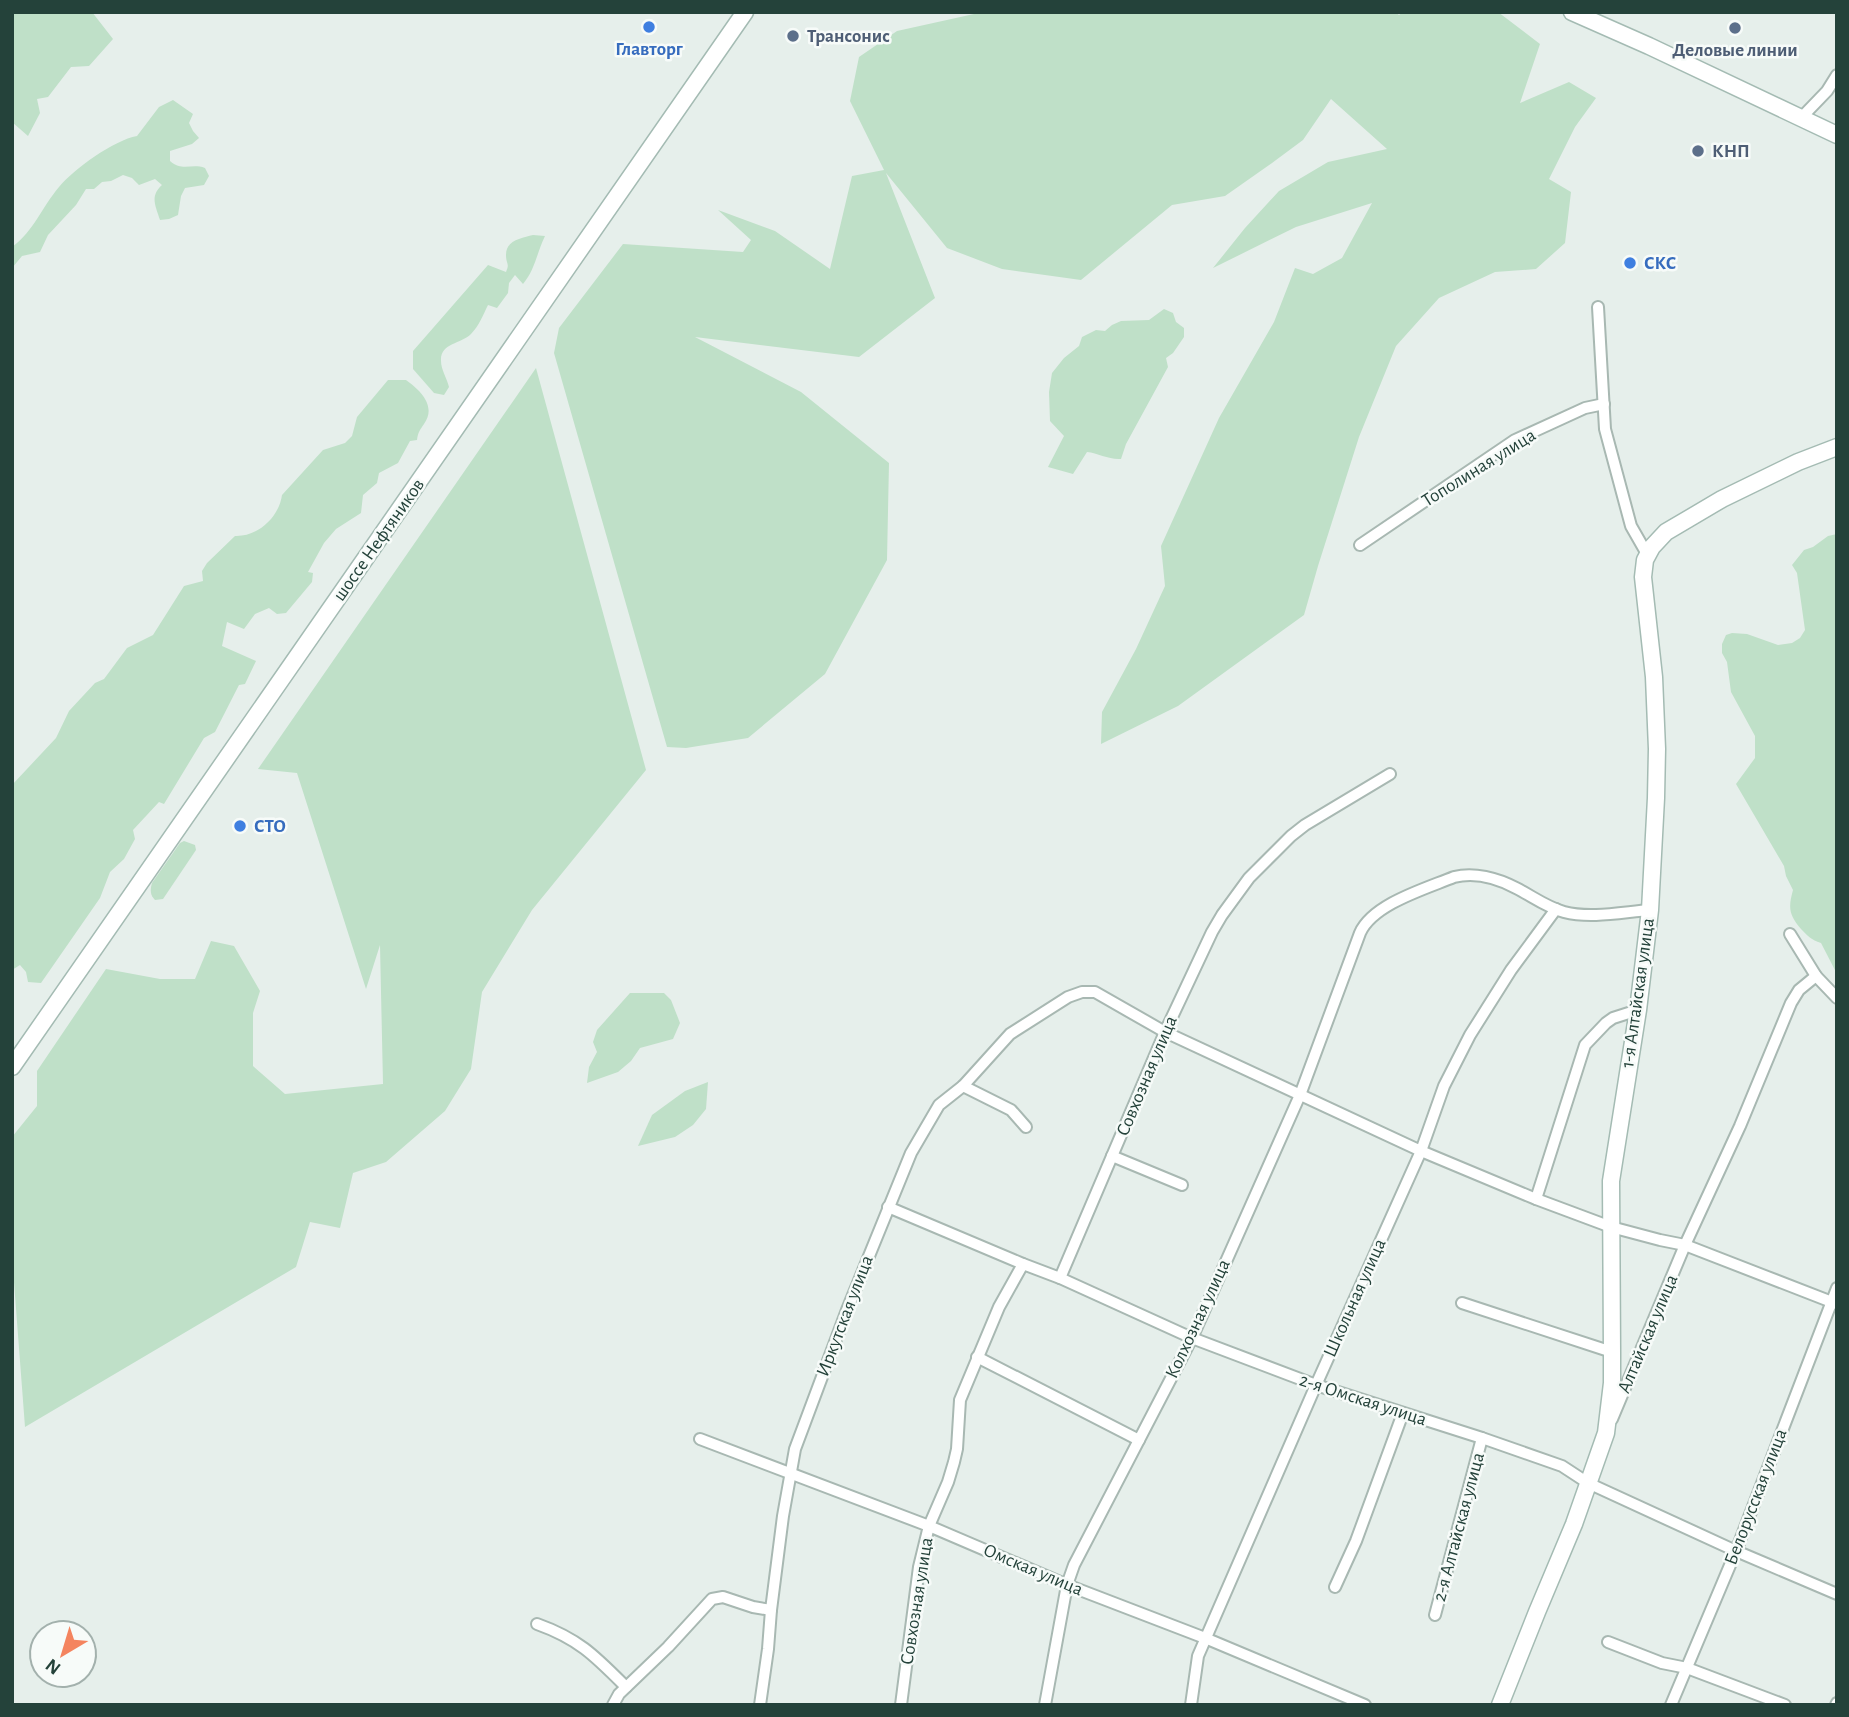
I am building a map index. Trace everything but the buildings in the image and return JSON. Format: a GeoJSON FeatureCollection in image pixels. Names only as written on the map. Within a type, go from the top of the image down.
{"type":"FeatureCollection","features":[{"type":"Feature","properties":{"kind":"main road","name":"шоссе Нефтяников"},"geometry":{"type":"LineString","coordinates":[[12,1067],[744,12]]}},
{"type":"Feature","properties":{"kind":"main road"},"geometry":{"type":"LineString","coordinates":[[1572,12],[1837,135]]}},
{"type":"Feature","properties":{"kind":"main road"},"geometry":{"type":"LineString","coordinates":[[1647,554],[1666,532],[1723,499],[1798,462],[1837,447]]}},
{"type":"Feature","properties":{"kind":"main road","name":"1-я Алтайская улица"},"geometry":{"type":"LineString","coordinates":[[1606,1433],[1612,1382],[1611,1181],[1638,1010],[1650,910],[1657,749],[1654,677],[1643,578],[1647,554]]}},
{"type":"Feature","properties":{"kind":"main road","name":"Алтайская улица"},"geometry":{"type":"LineString","coordinates":[[1500,1705],[1574,1524],[1606,1433]]}},
{"type":"Feature","properties":{"kind":"street"},"geometry":{"type":"LineString","coordinates":[[1801,118],[1827,91],[1837,75]]}},
{"type":"Feature","properties":{"kind":"street"},"geometry":{"type":"LineString","coordinates":[[1598,307],[1605,429],[1630,526],[1647,554]]}},
{"type":"Feature","properties":{"kind":"street","name":"Тополиная улица"},"geometry":{"type":"LineString","coordinates":[[1360,545],[1515,440],[1585,408],[1604,404]]}},
{"type":"Feature","properties":{"kind":"street","name":"Совхозная улица"},"geometry":{"type":"LineString","coordinates":[[1060,1278],[1165,1032],[1222,915],[1249,878],[1291,836],[1390,774]]}},
{"type":"Feature","properties":{"kind":"street","name":"Колхозная улица"},"geometry":{"type":"LineString","coordinates":[[1045,1705],[1067,1585],[1074,1564],[1192,1338],[1300,1095],[1363,926],[1372,916],[1394,903],[1463,875],[1486,878],[1515,887],[1556,909]]}},
{"type":"Feature","properties":{"kind":"street"},"geometry":{"type":"LineString","coordinates":[[1556,909],[1589,915],[1650,910]]}},
{"type":"Feature","properties":{"kind":"street","name":"Школьная улица"},"geometry":{"type":"LineString","coordinates":[[1191,1705],[1196,1665],[1205,1639],[1421,1151],[1444,1086],[1470,1035],[1511,970],[1556,909]]}},
{"type":"Feature","properties":{"kind":"street"},"geometry":{"type":"LineString","coordinates":[[1790,933],[1816,976],[1837,998]]}},
{"type":"Feature","properties":{"kind":"street","name":"Алтайская улица"},"geometry":{"type":"LineString","coordinates":[[1606,1433],[1791,1003],[1799,990],[1816,976]]}},
{"type":"Feature","properties":{"kind":"street","name":"Иркутская улица"},"geometry":{"type":"LineString","coordinates":[[760,1705],[783,1516],[799,1437],[888,1207],[911,1153],[934,1111],[962,1086],[1014,1030],[1068,997],[1082,992],[1095,992],[1165,1032]]}},
{"type":"Feature","properties":{"kind":"street"},"geometry":{"type":"LineString","coordinates":[[1536,1199],[1585,1045],[1613,1018],[1638,1010]]}},
{"type":"Feature","properties":{"kind":"street"},"geometry":{"type":"LineString","coordinates":[[1165,1032],[1421,1151],[1536,1199],[1611,1227],[1685,1245],[1834,1303]]}},
{"type":"Feature","properties":{"kind":"street"},"geometry":{"type":"LineString","coordinates":[[962,1086],[1011,1110],[1026,1127]]}},
{"type":"Feature","properties":{"kind":"street"},"geometry":{"type":"LineString","coordinates":[[1112,1156],[1182,1185]]}},
{"type":"Feature","properties":{"kind":"street","name":"2-я Омская улица"},"geometry":{"type":"LineString","coordinates":[[888,1207],[1060,1278],[1192,1338],[1316,1385],[1562,1466],[1588,1483],[1837,1594]]}},
{"type":"Feature","properties":{"kind":"street","name":"Совхозная улица"},"geometry":{"type":"LineString","coordinates":[[901,1705],[919,1567],[929,1526],[954,1462],[960,1400],[999,1307],[1023,1264]]}},
{"type":"Feature","properties":{"kind":"street","name":"Белорусская улица"},"geometry":{"type":"LineString","coordinates":[[1671,1705],[1736,1551],[1834,1303],[1837,1288]]}},
{"type":"Feature","properties":{"kind":"street"},"geometry":{"type":"LineString","coordinates":[[1462,1303],[1612,1352]]}},
{"type":"Feature","properties":{"kind":"street"},"geometry":{"type":"LineString","coordinates":[[977,1357],[1139,1440]]}},
{"type":"Feature","properties":{"kind":"street"},"geometry":{"type":"LineString","coordinates":[[1335,1587],[1356,1541],[1403,1413]]}},
{"type":"Feature","properties":{"kind":"street","name":"2-я Алтайская улица"},"geometry":{"type":"LineString","coordinates":[[1435,1615],[1482,1438]]}},
{"type":"Feature","properties":{"kind":"street","name":"Омская улица"},"geometry":{"type":"LineString","coordinates":[[700,1439],[929,1526],[1067,1585],[1205,1639],[1345,1700],[1365,1705]]}},
{"type":"Feature","properties":{"kind":"street"},"geometry":{"type":"LineString","coordinates":[[613,1705],[626,1687],[712,1599],[723,1597],[771,1610]]}},
{"type":"Feature","properties":{"kind":"street"},"geometry":{"type":"LineString","coordinates":[[537,1624],[560,1632],[583,1646],[626,1687]]}},
{"type":"Feature","properties":{"kind":"street"},"geometry":{"type":"LineString","coordinates":[[1608,1642],[1785,1705]]}},
{"type":"Feature","properties":{"kind":"green space"},"geometry":{"type":"Polygon","coordinates":[[[12,12],[92,12],[113,39],[89,66],[71,67],[48,97],[37,99],[40,113],[28,136],[12,122],[12,12]]]}},
{"type":"Feature","properties":{"kind":"green space"},"geometry":{"type":"Polygon","coordinates":[[[983,12],[1395,12],[1399,15],[1403,12],[1498,12],[1540,44],[1520,103],[1569,82],[1596,98],[1575,127],[1549,179],[1571,192],[1565,243],[1536,269],[1495,272],[1439,298],[1396,346],[1359,437],[1304,615],[1178,706],[1101,744],[1102,712],[1136,649],[1165,586],[1161,546],[1219,418],[1274,322],[1295,268],[1313,274],[1342,258],[1372,203],[1296,227],[1213,268],[1279,191],[1328,162],[1387,149],[1331,99],[1303,140],[1272,163],[1225,196],[1172,205],[1081,280],[1002,269],[947,248],[886,173],[935,298],[859,357],[695,337],[801,392],[889,463],[887,560],[825,674],[748,738],[686,748],[667,747],[554,353],[559,328],[623,244],[743,252],[751,240],[718,210],[775,231],[830,269],[852,176],[884,170],[850,101],[859,57],[897,31],[983,12]]]}},
{"type":"Feature","properties":{"kind":"green space"},"geometry":{"type":"Polygon","coordinates":[[[173,100],[193,114],[189,123],[199,138],[192,144],[170,151],[170,161],[183,167],[205,168],[209,176],[204,185],[185,188],[178,215],[160,220],[155,197],[162,185],[155,179],[139,185],[132,178],[123,175],[102,182],[94,189],[86,189],[76,205],[48,235],[40,252],[22,256],[12,268],[12,247],[26,234],[66,180],[106,149],[137,136],[159,107],[173,100]]]}},
{"type":"Feature","properties":{"kind":"green space"},"geometry":{"type":"Polygon","coordinates":[[[533,235],[545,236],[527,279],[523,284],[515,275],[509,283],[508,293],[497,308],[488,305],[471,334],[447,347],[441,364],[449,387],[444,395],[434,393],[413,369],[413,351],[488,265],[506,272],[509,246],[515,240],[533,235]]]}},
{"type":"Feature","properties":{"kind":"green space"},"geometry":{"type":"Polygon","coordinates":[[[1164,309],[1173,313],[1176,322],[1184,328],[1184,337],[1166,358],[1168,367],[1126,444],[1121,459],[1087,452],[1073,474],[1048,467],[1064,436],[1050,421],[1049,392],[1052,373],[1064,358],[1079,346],[1082,337],[1096,330],[1105,331],[1121,321],[1149,320],[1164,309]]]}},
{"type":"Feature","properties":{"kind":"green space"},"geometry":{"type":"Polygon","coordinates":[[[536,368],[646,770],[532,910],[482,992],[471,1069],[445,1111],[386,1162],[353,1173],[340,1228],[310,1222],[296,1267],[25,1427],[12,1256],[12,1137],[37,1106],[37,1071],[106,969],[160,979],[195,979],[211,941],[234,946],[260,991],[253,1013],[253,1066],[285,1094],[383,1084],[380,945],[366,989],[297,773],[258,769],[536,368]]]}},
{"type":"Feature","properties":{"kind":"green space"},"geometry":{"type":"Polygon","coordinates":[[[388,380],[406,380],[417,389],[428,405],[428,417],[417,440],[410,441],[398,463],[379,473],[377,483],[363,495],[361,513],[336,529],[324,543],[308,572],[313,573],[312,582],[286,613],[277,614],[269,608],[255,614],[244,629],[227,622],[222,646],[256,661],[245,684],[239,685],[215,732],[204,738],[164,804],[159,802],[133,830],[135,839],[124,859],[110,872],[100,898],[41,983],[28,982],[26,972],[20,965],[12,970],[12,785],[56,738],[69,711],[95,683],[104,679],[127,648],[153,635],[184,586],[203,581],[202,571],[207,563],[235,536],[252,533],[266,524],[277,511],[282,495],[323,450],[345,443],[352,436],[357,417],[388,380]]]}},
{"type":"Feature","properties":{"kind":"green space"},"geometry":{"type":"Polygon","coordinates":[[[1837,534],[1837,974],[1821,943],[1808,936],[1794,920],[1790,907],[1793,890],[1784,866],[1736,784],[1755,758],[1755,736],[1731,692],[1722,644],[1726,635],[1732,633],[1747,634],[1778,645],[1792,643],[1800,638],[1805,630],[1797,573],[1792,565],[1804,550],[1828,536],[1837,534]]]}},
{"type":"Feature","properties":{"kind":"green space"},"geometry":{"type":"Polygon","coordinates":[[[184,841],[195,845],[196,850],[163,899],[155,900],[151,892],[152,883],[184,841]]]}},
{"type":"Feature","properties":{"kind":"green space"},"geometry":{"type":"Polygon","coordinates":[[[630,993],[664,993],[671,1000],[680,1023],[673,1039],[640,1048],[631,1061],[618,1072],[587,1083],[589,1067],[597,1052],[593,1042],[597,1030],[630,993]]]}},
{"type":"Feature","properties":{"kind":"green space"},"geometry":{"type":"Polygon","coordinates":[[[708,1082],[706,1109],[693,1125],[675,1137],[638,1146],[652,1115],[685,1091],[708,1082]]]}},
{"type":"Feature","properties":{"kind":"place","name":"Главторг"},"geometry":{"type":"Point","coordinates":[649,27]}},
{"type":"Feature","properties":{"kind":"place","name":"Деловые линии"},"geometry":{"type":"Point","coordinates":[1735,28]}},
{"type":"Feature","properties":{"kind":"place","name":"Трансонис"},"geometry":{"type":"Point","coordinates":[793,36]}},
{"type":"Feature","properties":{"kind":"place","name":"КНП"},"geometry":{"type":"Point","coordinates":[1698,151]}},
{"type":"Feature","properties":{"kind":"place","name":"СКС"},"geometry":{"type":"Point","coordinates":[1630,263]}},
{"type":"Feature","properties":{"kind":"place","name":"СТО"},"geometry":{"type":"Point","coordinates":[240,826]}}]}
